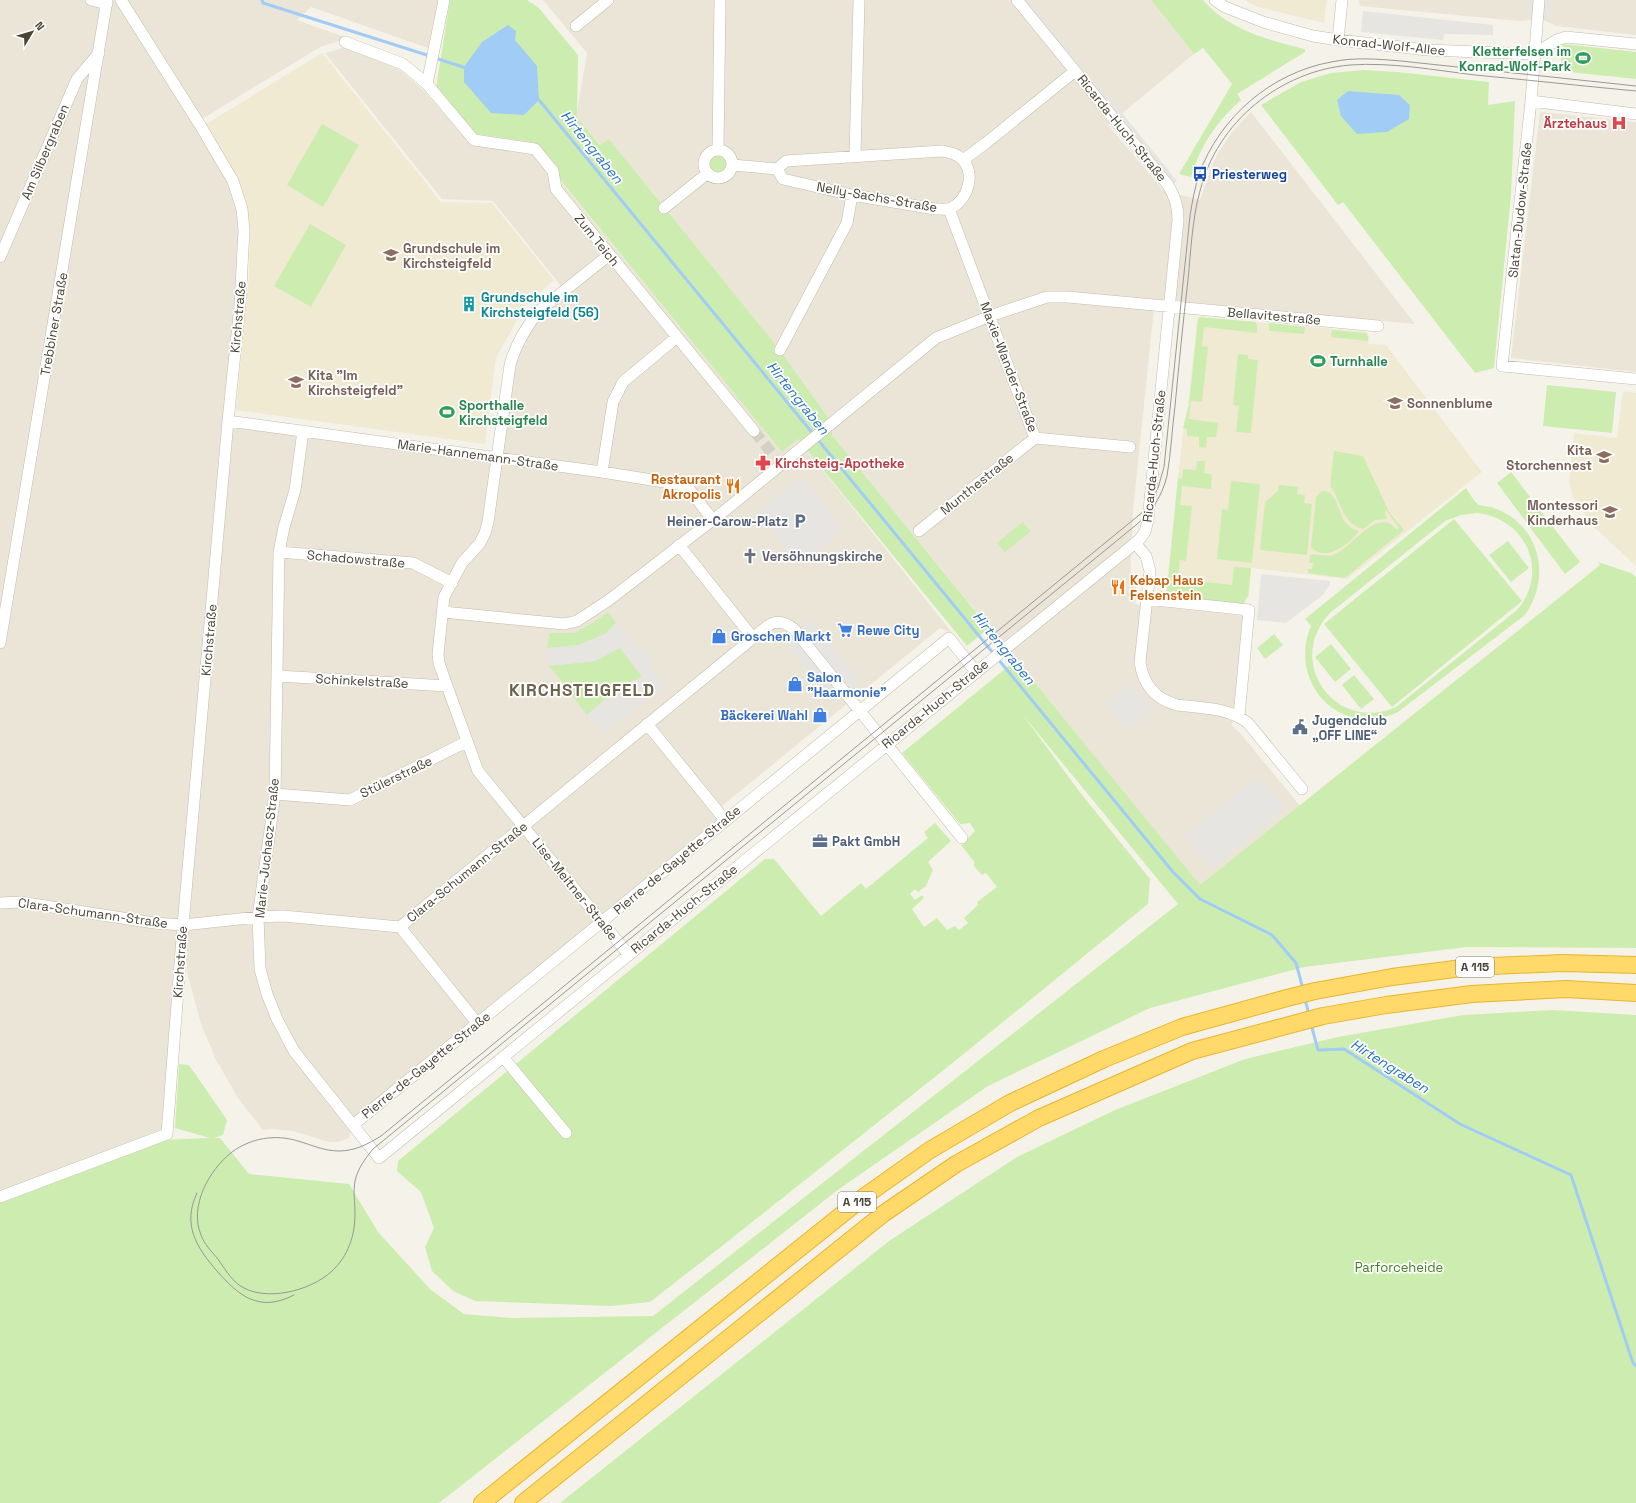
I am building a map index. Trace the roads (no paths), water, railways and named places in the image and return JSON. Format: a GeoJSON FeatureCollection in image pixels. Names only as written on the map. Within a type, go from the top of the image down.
{"type":"FeatureCollection","features":[{"type":"Feature","properties":{"kind":"highway","name":"A 115"},"geometry":{"type":"LineString","coordinates":[[482,1503],[865,1196],[930,1150],[1010,1103],[1104,1059],[1182,1027],[1315,991],[1392,977],[1470,967],[1562,963],[1636,965]]}},
{"type":"Feature","properties":{"kind":"highway","name":"A 115"},"geometry":{"type":"LineString","coordinates":[[523,1503],[883,1214],[956,1164],[1039,1118],[1192,1051],[1323,1016],[1386,1005],[1472,994],[1566,989],[1636,993]]}},
{"type":"Feature","properties":{"kind":"street","name":"Trebbiner Straße"},"geometry":{"type":"LineString","coordinates":[[0,643],[107,2],[91,0]]}},
{"type":"Feature","properties":{"kind":"street","name":"Kirchstraße"},"geometry":{"type":"LineString","coordinates":[[0,1197],[167,1134],[183,925],[228,421],[240,305],[244,230],[242,209],[233,181],[200,125],[121,0]]}},
{"type":"Feature","properties":{"kind":"street"},"geometry":{"type":"LineString","coordinates":[[427,84],[444,0]]}},
{"type":"Feature","properties":{"kind":"street"},"geometry":{"type":"LineString","coordinates":[[576,26],[608,0]]}},
{"type":"Feature","properties":{"kind":"street"},"geometry":{"type":"LineString","coordinates":[[718,150],[720,0]]}},
{"type":"Feature","properties":{"kind":"street"},"geometry":{"type":"LineString","coordinates":[[855,156],[859,0]]}},
{"type":"Feature","properties":{"kind":"street","name":"Ricarda-Huch-Straße"},"geometry":{"type":"LineString","coordinates":[[380,1158],[1142,536],[1147,526],[1170,307],[1178,208],[1175,196],[1168,185],[1017,0]]}},
{"type":"Feature","properties":{"kind":"street","name":"Konrad-Wolf-Allee"},"geometry":{"type":"LineString","coordinates":[[1215,0],[1225,7],[1274,26],[1313,36],[1428,50],[1534,54]]}},
{"type":"Feature","properties":{"kind":"street"},"geometry":{"type":"LineString","coordinates":[[1338,40],[1342,0]]}},
{"type":"Feature","properties":{"kind":"street","name":"Slatan-Dudow-Straße"},"geometry":{"type":"LineString","coordinates":[[1539,0],[1531,101],[1502,366],[1636,379]]}},
{"type":"Feature","properties":{"kind":"street"},"geometry":{"type":"LineString","coordinates":[[1534,54],[1557,40],[1566,37],[1636,44]]}},
{"type":"Feature","properties":{"kind":"street","name":"Zum Teich"},"geometry":{"type":"LineString","coordinates":[[345,42],[403,64],[427,84],[474,140],[535,149],[553,172],[556,189],[754,431]]}},
{"type":"Feature","properties":{"kind":"street","name":"Am Silbergraben"},"geometry":{"type":"LineString","coordinates":[[0,257],[77,79],[99,52]]}},
{"type":"Feature","properties":{"kind":"street"},"geometry":{"type":"LineString","coordinates":[[732,164],[777,169],[786,161],[942,151],[952,153],[963,160],[1075,71]]}},
{"type":"Feature","properties":{"kind":"street"},"geometry":{"type":"LineString","coordinates":[[1531,101],[1636,114]]}},
{"type":"Feature","properties":{"kind":"street"},"geometry":{"type":"LineString","coordinates":[[718,150],[726,152],[732,164],[728,173],[722,177],[715,177],[708,173],[705,159],[711,152],[718,150]]}},
{"type":"Feature","properties":{"kind":"street","name":"Nelly-Sachs-Straße"},"geometry":{"type":"LineString","coordinates":[[777,169],[783,179],[852,195],[935,209],[949,209],[959,203],[966,194],[968,172],[963,160]]}},
{"type":"Feature","properties":{"kind":"street"},"geometry":{"type":"LineString","coordinates":[[664,208],[708,173]]}},
{"type":"Feature","properties":{"kind":"street"},"geometry":{"type":"LineString","coordinates":[[780,350],[847,223],[852,195]]}},
{"type":"Feature","properties":{"kind":"street","name":"Maxie-Wander-Straße"},"geometry":{"type":"LineString","coordinates":[[949,209],[1035,438],[1130,447]]}},
{"type":"Feature","properties":{"kind":"street","name":"Lise-Meitner-Straße"},"geometry":{"type":"LineString","coordinates":[[609,255],[534,316],[513,353],[485,533],[480,543],[462,563],[444,597],[438,654],[439,663],[466,742],[478,771],[629,955]]}},
{"type":"Feature","properties":{"kind":"street","name":"Bellavitestraße"},"geometry":{"type":"LineString","coordinates":[[443,612],[564,624],[577,621],[609,600],[680,545],[778,461],[804,446],[936,338],[990,316],[1047,297],[1378,326]]}},
{"type":"Feature","properties":{"kind":"street"},"geometry":{"type":"LineString","coordinates":[[602,472],[613,402],[622,382],[677,337]]}},
{"type":"Feature","properties":{"kind":"street","name":"Marie-Hannemann-Straße"},"geometry":{"type":"LineString","coordinates":[[228,421],[497,459],[602,472],[683,485],[688,489],[712,519]]}},
{"type":"Feature","properties":{"kind":"street","name":"Marie-Juchacz-Straße"},"geometry":{"type":"LineString","coordinates":[[303,431],[295,490],[284,527],[280,552],[275,794],[258,917],[260,969],[267,994],[277,1019],[294,1051],[380,1158]]}},
{"type":"Feature","properties":{"kind":"street","name":"Munthestraße"},"geometry":{"type":"LineString","coordinates":[[919,531],[1035,438]]}},
{"type":"Feature","properties":{"kind":"street"},"geometry":{"type":"LineString","coordinates":[[1135,543],[1146,556],[1150,566],[1140,662],[1143,676],[1150,688],[1162,699],[1177,705],[1227,711],[1239,716],[1248,723],[1302,789]]}},
{"type":"Feature","properties":{"kind":"street"},"geometry":{"type":"LineString","coordinates":[[680,545],[753,638]]}},
{"type":"Feature","properties":{"kind":"street","name":"Schadowstraße"},"geometry":{"type":"LineString","coordinates":[[280,552],[413,563],[452,583]]}},
{"type":"Feature","properties":{"kind":"street"},"geometry":{"type":"LineString","coordinates":[[1146,599],[1249,610],[1239,716]]}},
{"type":"Feature","properties":{"kind":"street","name":"Clara-Schumann-Straße"},"geometry":{"type":"LineString","coordinates":[[0,903],[20,902],[154,923],[183,925],[258,917],[283,916],[400,927],[767,626],[777,622],[786,623],[794,629],[860,710]]}},
{"type":"Feature","properties":{"kind":"street","name":"Pierre-de-Gayette-Straße"},"geometry":{"type":"LineString","coordinates":[[353,1124],[949,638],[976,672]]}},
{"type":"Feature","properties":{"kind":"street","name":"Schinkelstraße"},"geometry":{"type":"LineString","coordinates":[[278,676],[447,686]]}},
{"type":"Feature","properties":{"kind":"street"},"geometry":{"type":"LineString","coordinates":[[860,710],[962,838]]}},
{"type":"Feature","properties":{"kind":"street"},"geometry":{"type":"LineString","coordinates":[[647,724],[725,820]]}},
{"type":"Feature","properties":{"kind":"street","name":"Stülerstraße"},"geometry":{"type":"LineString","coordinates":[[275,794],[350,800],[466,742]]}},
{"type":"Feature","properties":{"kind":"street"},"geometry":{"type":"LineString","coordinates":[[400,927],[477,1023]]}},
{"type":"Feature","properties":{"kind":"street"},"geometry":{"type":"LineString","coordinates":[[503,1057],[566,1133]]}},
{"type":"Feature","properties":{"kind":"water"},"geometry":{"type":"Polygon","coordinates":[[[508,25],[516,31],[515,40],[537,66],[539,100],[524,115],[491,113],[464,82],[464,67],[482,42],[508,25]]]}},
{"type":"Feature","properties":{"kind":"water"},"geometry":{"type":"Polygon","coordinates":[[[1348,91],[1399,95],[1410,105],[1409,119],[1387,132],[1357,134],[1341,116],[1337,100],[1348,91]]]}},
{"type":"Feature","properties":{"kind":"waterway","name":"Hirtengraben"},"geometry":{"type":"LineString","coordinates":[[262,0],[263,3],[430,56]]}},
{"type":"Feature","properties":{"kind":"waterway","name":"Hirtengraben"},"geometry":{"type":"LineString","coordinates":[[435,58],[466,68]]}},
{"type":"Feature","properties":{"kind":"waterway","name":"Hirtengraben"},"geometry":{"type":"LineString","coordinates":[[535,98],[539,100],[1173,872],[1200,899],[1272,935],[1296,963],[1303,989]]}},
{"type":"Feature","properties":{"kind":"waterway","name":"Hirtengraben"},"geometry":{"type":"LineString","coordinates":[[1305,999],[1309,1015]]}},
{"type":"Feature","properties":{"kind":"waterway","name":"Hirtengraben"},"geometry":{"type":"LineString","coordinates":[[1311,1024],[1318,1050],[1344,1049],[1460,1124],[1571,1175],[1633,1363],[1636,1366]]}},
{"type":"Feature","properties":{"kind":"tunnel"},"geometry":{"type":"LineString","coordinates":[[754,431],[775,457]]}},
{"type":"Feature","properties":{"kind":"tram line"},"geometry":{"type":"LineString","coordinates":[[1636,86],[1401,61],[1357,59],[1331,62],[1288,76],[1268,87],[1250,101],[1234,116],[1220,134],[1208,153],[1199,174],[1190,216],[1164,467],[1158,488],[1144,511],[381,1136],[371,1142],[345,1151],[328,1150],[289,1139],[272,1138],[247,1143],[232,1152],[216,1168],[203,1189],[199,1201],[198,1212],[198,1224],[202,1238],[230,1277],[236,1283],[249,1290],[274,1294],[300,1289],[323,1278],[332,1271],[338,1265],[350,1245],[355,1222],[354,1193],[356,1176],[373,1149],[1147,515],[1156,503],[1167,476],[1192,235],[1200,191],[1208,166],[1221,143],[1236,122],[1255,104],[1276,89],[1299,78],[1324,69],[1365,64],[1412,67],[1475,75],[1636,91]]}},
{"type":"Feature","properties":{"kind":"tram line"},"geometry":{"type":"LineString","coordinates":[[197,1193],[191,1215],[191,1225],[194,1235],[197,1244],[209,1262],[225,1280],[242,1294],[260,1302],[282,1300],[294,1295]]}},
{"type":"Feature","properties":{"kind":"place","name":"Kletterfelsen im Konrad-Wolf-Park"},"geometry":{"type":"Point","coordinates":[1583,58]}},
{"type":"Feature","properties":{"kind":"place","name":"Ärztehaus"},"geometry":{"type":"Point","coordinates":[1619,123]}},
{"type":"Feature","properties":{"kind":"place","name":"Priesterweg"},"geometry":{"type":"Point","coordinates":[1200,174]}},
{"type":"Feature","properties":{"kind":"place","name":"Grundschule im Kirchsteigfeld"},"geometry":{"type":"Point","coordinates":[391,255]}},
{"type":"Feature","properties":{"kind":"place","name":"Grundschule im Kirchsteigfeld (56)"},"geometry":{"type":"Point","coordinates":[469,304]}},
{"type":"Feature","properties":{"kind":"place","name":"Turnhalle"},"geometry":{"type":"Point","coordinates":[1318,361]}},
{"type":"Feature","properties":{"kind":"place","name":"Kita \"Im Kirchsteigfeld\""},"geometry":{"type":"Point","coordinates":[296,382]}},
{"type":"Feature","properties":{"kind":"place","name":"Sonnenblume"},"geometry":{"type":"Point","coordinates":[1395,403]}},
{"type":"Feature","properties":{"kind":"place","name":"Sporthalle Kirchsteigfeld"},"geometry":{"type":"Point","coordinates":[447,412]}},
{"type":"Feature","properties":{"kind":"place","name":"Kita Storchennest"},"geometry":{"type":"Point","coordinates":[1604,457]}},
{"type":"Feature","properties":{"kind":"place","name":"Kirchsteig-Apotheke"},"geometry":{"type":"Point","coordinates":[763,463]}},
{"type":"Feature","properties":{"kind":"place","name":"Restaurant Akropolis"},"geometry":{"type":"Point","coordinates":[733,486]}},
{"type":"Feature","properties":{"kind":"place","name":"Montessori Kinderhaus"},"geometry":{"type":"Point","coordinates":[1610,512]}},
{"type":"Feature","properties":{"kind":"place","name":"Heiner-Carow-Platz"},"geometry":{"type":"Point","coordinates":[800,521]}},
{"type":"Feature","properties":{"kind":"place","name":"Versöhnungskirche"},"geometry":{"type":"Point","coordinates":[750,556]}},
{"type":"Feature","properties":{"kind":"place","name":"Kebap Haus Felsenstein"},"geometry":{"type":"Point","coordinates":[1118,587]}},
{"type":"Feature","properties":{"kind":"place","name":"Rewe City"},"geometry":{"type":"Point","coordinates":[845,630]}},
{"type":"Feature","properties":{"kind":"place","name":"Groschen Markt"},"geometry":{"type":"Point","coordinates":[719,636]}},
{"type":"Feature","properties":{"kind":"place","name":"Salon \"Haarmonie\""},"geometry":{"type":"Point","coordinates":[795,684]}},
{"type":"Feature","properties":{"kind":"place","name":"Bäckerei Wahl"},"geometry":{"type":"Point","coordinates":[820,715]}},
{"type":"Feature","properties":{"kind":"place","name":"Jugendclub „OFF LINE“"},"geometry":{"type":"Point","coordinates":[1300,727]}},
{"type":"Feature","properties":{"kind":"place","name":"Pakt GmbH"},"geometry":{"type":"Point","coordinates":[820,841]}},
{"type":"Feature","properties":{"kind":"district","name":"KIRCHSTEIGFELD"},"geometry":{"type":"Point","coordinates":[582,690]}},
{"type":"Feature","properties":{"kind":"park label","name":"Parforceheide"},"geometry":{"type":"Point","coordinates":[1399,1267]}}]}
